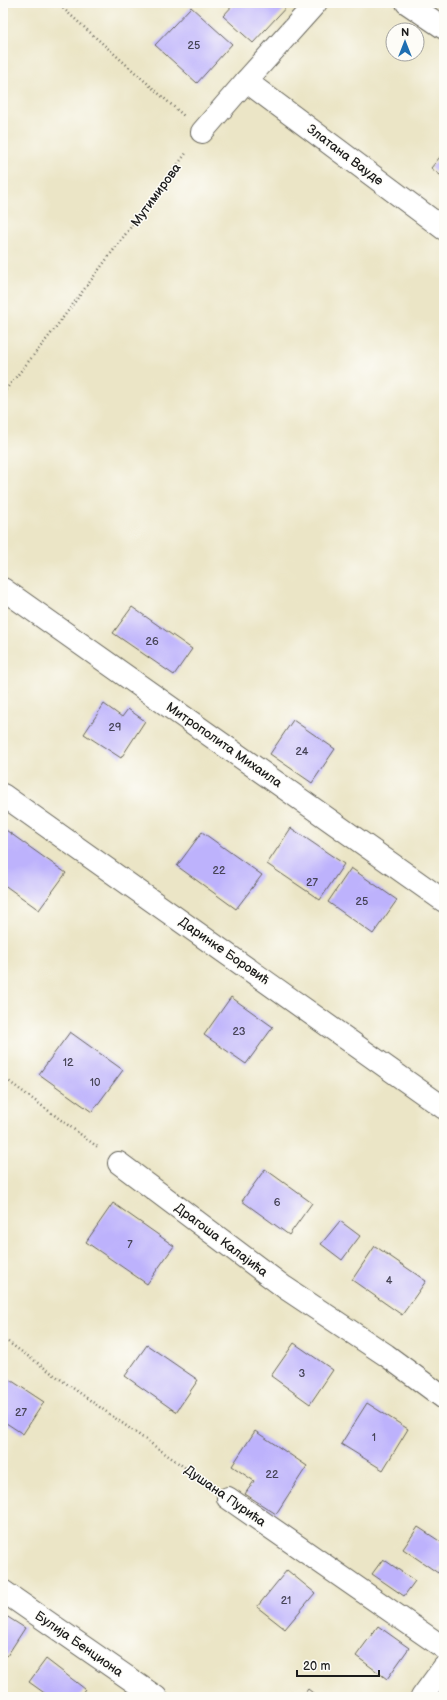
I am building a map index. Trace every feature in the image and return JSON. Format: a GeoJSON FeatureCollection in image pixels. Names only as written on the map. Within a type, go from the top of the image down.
{"type":"FeatureCollection","features":[{"type":"Feature","properties":{"kind":"street"},"geometry":{"type":"LineString","coordinates":[[202,132],[316,3]]}},
{"type":"Feature","properties":{"kind":"street"},"geometry":{"type":"LineString","coordinates":[[407,3],[444,28]]}},
{"type":"Feature","properties":{"kind":"street","name":"Златана Вауде"},"geometry":{"type":"LineString","coordinates":[[246,81],[444,229]]}},
{"type":"Feature","properties":{"kind":"street","name":"Митрополита Михаила"},"geometry":{"type":"LineString","coordinates":[[3,589],[444,901]]}},
{"type":"Feature","properties":{"kind":"street","name":"Даринке Боровић"},"geometry":{"type":"LineString","coordinates":[[3,795],[444,1108]]}},
{"type":"Feature","properties":{"kind":"street","name":"Драгоша Калајића"},"geometry":{"type":"LineString","coordinates":[[119,1163],[284,1287],[386,1355],[444,1398]]}},
{"type":"Feature","properties":{"kind":"street","name":"Душана Пурића"},"geometry":{"type":"LineString","coordinates":[[228,1498],[444,1648]]}},
{"type":"Feature","properties":{"kind":"street","name":"Булија Бенциона"},"geometry":{"type":"LineString","coordinates":[[3,1591],[156,1697]]}},
{"type":"Feature","properties":{"kind":"street"},"geometry":{"type":"LineString","coordinates":[[422,1697],[444,1667]]}},
{"type":"Feature","properties":{"kind":"path"},"geometry":{"type":"LineString","coordinates":[[57,3],[202,132]]}},
{"type":"Feature","properties":{"kind":"path","name":"Мутимирова"},"geometry":{"type":"LineString","coordinates":[[3,393],[73,305],[202,132]]}},
{"type":"Feature","properties":{"kind":"path"},"geometry":{"type":"LineString","coordinates":[[3,1077],[119,1163]]}},
{"type":"Feature","properties":{"kind":"path","name":"Душана Пурића"},"geometry":{"type":"LineString","coordinates":[[8,1342],[228,1498]]}},
{"type":"Feature","properties":{"kind":"building"},"geometry":{"type":"Polygon","coordinates":[[[235,3],[289,4],[253,43],[223,16],[235,3]]]}},
{"type":"Feature","properties":{"kind":"building"},"geometry":{"type":"Polygon","coordinates":[[[191,7],[232,44],[197,83],[155,45],[191,7]]]}},
{"type":"Feature","properties":{"kind":"building"},"geometry":{"type":"Polygon","coordinates":[[[444,152],[444,178],[431,168],[444,152]]]}},
{"type":"Feature","properties":{"kind":"building"},"geometry":{"type":"Polygon","coordinates":[[[132,607],[192,649],[174,675],[113,633],[132,607]]]}},
{"type":"Feature","properties":{"kind":"building"},"geometry":{"type":"Polygon","coordinates":[[[3,688],[7,691],[3,697],[3,688]]]}},
{"type":"Feature","properties":{"kind":"building"},"geometry":{"type":"Polygon","coordinates":[[[104,704],[122,717],[128,709],[145,721],[121,758],[84,734],[104,704]]]}},
{"type":"Feature","properties":{"kind":"building"},"geometry":{"type":"Polygon","coordinates":[[[293,720],[335,749],[312,783],[270,754],[293,720]]]}},
{"type":"Feature","properties":{"kind":"building"},"geometry":{"type":"Polygon","coordinates":[[[3,828],[66,873],[39,910],[3,884],[3,828]]]}},
{"type":"Feature","properties":{"kind":"building"},"geometry":{"type":"Polygon","coordinates":[[[291,828],[344,864],[320,900],[267,864],[291,828]]]}},
{"type":"Feature","properties":{"kind":"building"},"geometry":{"type":"Polygon","coordinates":[[[202,832],[262,875],[236,909],[177,866],[202,832]]]}},
{"type":"Feature","properties":{"kind":"building"},"geometry":{"type":"Polygon","coordinates":[[[351,868],[397,900],[373,934],[328,902],[351,868]]]}},
{"type":"Feature","properties":{"kind":"building"},"geometry":{"type":"Polygon","coordinates":[[[231,997],[273,1027],[246,1064],[204,1035],[231,997]]]}},
{"type":"Feature","properties":{"kind":"building"},"geometry":{"type":"Polygon","coordinates":[[[70,1032],[123,1070],[92,1112],[39,1074],[70,1032]]]}},
{"type":"Feature","properties":{"kind":"building"},"geometry":{"type":"Polygon","coordinates":[[[265,1169],[312,1203],[289,1235],[242,1201],[265,1169]]]}},
{"type":"Feature","properties":{"kind":"building"},"geometry":{"type":"Polygon","coordinates":[[[113,1203],[174,1246],[147,1284],[86,1242],[113,1203]]]}},
{"type":"Feature","properties":{"kind":"building"},"geometry":{"type":"Polygon","coordinates":[[[340,1221],[360,1236],[342,1260],[321,1244],[340,1221]]]}},
{"type":"Feature","properties":{"kind":"building"},"geometry":{"type":"Polygon","coordinates":[[[375,1246],[426,1281],[402,1315],[352,1280],[375,1246]]]}},
{"type":"Feature","properties":{"kind":"building"},"geometry":{"type":"Polygon","coordinates":[[[294,1343],[333,1370],[310,1404],[271,1376],[294,1343]]]}},
{"type":"Feature","properties":{"kind":"building"},"geometry":{"type":"Polygon","coordinates":[[[147,1345],[198,1380],[176,1412],[125,1376],[147,1345]]]}},
{"type":"Feature","properties":{"kind":"building"},"geometry":{"type":"Polygon","coordinates":[[[6,1377],[44,1402],[23,1434],[3,1421],[3,1382],[6,1377]]]}},
{"type":"Feature","properties":{"kind":"building"},"geometry":{"type":"Polygon","coordinates":[[[367,1403],[408,1429],[383,1470],[341,1444],[367,1403]]]}},
{"type":"Feature","properties":{"kind":"building"},"geometry":{"type":"Polygon","coordinates":[[[255,1431],[307,1466],[276,1514],[245,1494],[254,1481],[232,1466],[255,1431]]]}},
{"type":"Feature","properties":{"kind":"building"},"geometry":{"type":"Polygon","coordinates":[[[418,1527],[444,1544],[444,1564],[438,1573],[403,1549],[418,1527]]]}},
{"type":"Feature","properties":{"kind":"building"},"geometry":{"type":"Polygon","coordinates":[[[383,1559],[415,1581],[404,1596],[372,1574],[383,1559]]]}},
{"type":"Feature","properties":{"kind":"building"},"geometry":{"type":"Polygon","coordinates":[[[444,1567],[444,1576],[440,1574],[444,1567]]]}},
{"type":"Feature","properties":{"kind":"building"},"geometry":{"type":"Polygon","coordinates":[[[287,1570],[315,1593],[285,1629],[257,1607],[287,1570]]]}},
{"type":"Feature","properties":{"kind":"building"},"geometry":{"type":"Polygon","coordinates":[[[3,1614],[25,1628],[7,1656],[3,1653],[3,1614]]]}},
{"type":"Feature","properties":{"kind":"building"},"geometry":{"type":"Polygon","coordinates":[[[378,1626],[409,1648],[387,1679],[356,1656],[378,1626]]]}},
{"type":"Feature","properties":{"kind":"building"},"geometry":{"type":"Polygon","coordinates":[[[46,1659],[85,1689],[79,1697],[50,1697],[29,1682],[46,1659]]]}},
{"type":"Feature","properties":{"kind":"building"},"geometry":{"type":"Polygon","coordinates":[[[308,1689],[318,1697],[302,1697],[308,1689]]]}}]}
